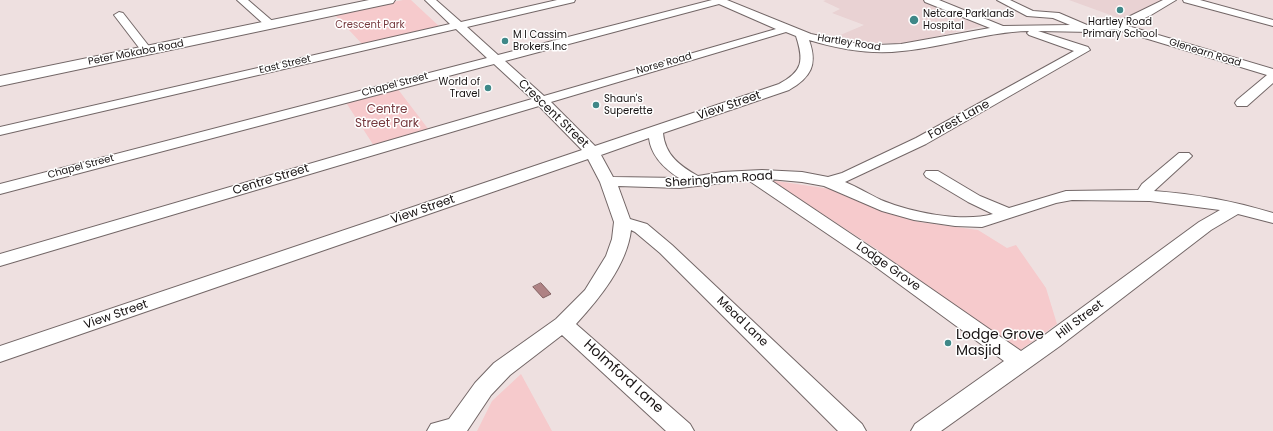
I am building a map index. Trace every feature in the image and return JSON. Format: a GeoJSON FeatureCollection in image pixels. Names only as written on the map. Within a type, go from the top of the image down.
{"type":"FeatureCollection","features":[{"type":"Feature","properties":{"kind":"street"},"geometry":{"type":"LineString","coordinates":[[242,0],[270,24],[388,0]]}},
{"type":"Feature","properties":{"kind":"street","name":"Crescent Street"},"geometry":{"type":"LineString","coordinates":[[430,0],[542,101],[592,152],[608,182],[623,222],[621,239],[615,256],[592,295],[563,324],[502,369],[483,389],[450,430]]}},
{"type":"Feature","properties":{"kind":"street","name":"East Street"},"geometry":{"type":"LineString","coordinates":[[0,131],[570,0]]}},
{"type":"Feature","properties":{"kind":"street","name":"Hartley Road"},"geometry":{"type":"LineString","coordinates":[[719,0],[794,32],[837,43],[884,49],[920,45],[1002,29],[1088,29],[1114,25],[1128,22],[1171,0]]}},
{"type":"Feature","properties":{"kind":"street","name":"Chapel Street"},"geometry":{"type":"LineString","coordinates":[[0,189],[719,0]]}},
{"type":"Feature","properties":{"kind":"street"},"geometry":{"type":"LineString","coordinates":[[929,0],[965,13],[1002,29]]}},
{"type":"Feature","properties":{"kind":"street"},"geometry":{"type":"LineString","coordinates":[[1002,0],[1031,14],[1055,15],[1088,29]]}},
{"type":"Feature","properties":{"kind":"street"},"geometry":{"type":"LineString","coordinates":[[1188,0],[1273,23]]}},
{"type":"Feature","properties":{"kind":"street"},"geometry":{"type":"LineString","coordinates":[[119,15],[144,47]]}},
{"type":"Feature","properties":{"kind":"street","name":"Peter Mokaba Road"},"geometry":{"type":"LineString","coordinates":[[0,80],[144,47],[270,24]]}},
{"type":"Feature","properties":{"kind":"street","name":"Peter Mokaba Road"},"geometry":{"type":"LineString","coordinates":[[0,76],[61,66],[270,24]]}},
{"type":"Feature","properties":{"kind":"street","name":"Glenearn Road"},"geometry":{"type":"LineString","coordinates":[[1114,25],[1273,73]]}},
{"type":"Feature","properties":{"kind":"street","name":"Forest Lane"},"geometry":{"type":"LineString","coordinates":[[830,182],[848,176],[921,141],[1084,50],[1018,28]]}},
{"type":"Feature","properties":{"kind":"street","name":"Norse Road"},"geometry":{"type":"LineString","coordinates":[[542,101],[794,32]]}},
{"type":"Feature","properties":{"kind":"street","name":"View Street"},"geometry":{"type":"LineString","coordinates":[[0,354],[592,152],[656,132],[793,82],[800,77],[808,62],[808,56],[794,32]]}},
{"type":"Feature","properties":{"kind":"street"},"geometry":{"type":"LineString","coordinates":[[1242,103],[1273,77]]}},
{"type":"Feature","properties":{"kind":"street","name":"Centre Street"},"geometry":{"type":"LineString","coordinates":[[0,260],[542,101]]}},
{"type":"Feature","properties":{"kind":"street"},"geometry":{"type":"LineString","coordinates":[[656,132],[659,146],[666,159],[674,168],[695,181]]}},
{"type":"Feature","properties":{"kind":"street"},"geometry":{"type":"LineString","coordinates":[[1145,194],[1148,187],[1184,156]]}},
{"type":"Feature","properties":{"kind":"street"},"geometry":{"type":"LineString","coordinates":[[932,174],[974,199],[1008,214]]}},
{"type":"Feature","properties":{"kind":"street","name":"Sheringham Road"},"geometry":{"type":"LineString","coordinates":[[608,182],[633,181],[662,184],[752,175],[784,176],[830,182],[893,210],[944,220],[982,222],[1060,197],[1145,194],[1202,201],[1273,218]]}},
{"type":"Feature","properties":{"kind":"street","name":"Lodge Grove"},"geometry":{"type":"LineString","coordinates":[[752,175],[875,258],[1021,362]]}},
{"type":"Feature","properties":{"kind":"street","name":"Hill Street"},"geometry":{"type":"LineString","coordinates":[[923,431],[1060,335],[1205,226],[1235,208]]}},
{"type":"Feature","properties":{"kind":"street","name":"Mead Lane"},"geometry":{"type":"LineString","coordinates":[[623,222],[641,228],[666,249],[854,431]]}},
{"type":"Feature","properties":{"kind":"street","name":"Holmford Lane"},"geometry":{"type":"LineString","coordinates":[[563,324],[682,431]]}},
{"type":"Feature","properties":{"kind":"shaded area","name":"Netcare Parklands Hospital"},"geometry":{"type":"Polygon","coordinates":[[[940,0],[962,8],[959,12],[987,25],[908,43],[873,43],[838,36],[864,25],[832,13],[840,9],[823,1],[940,0]]]}},
{"type":"Feature","properties":{"kind":"shaded area","name":"Hartley Road Primary School"},"geometry":{"type":"Polygon","coordinates":[[[1069,0],[1164,0],[1124,20],[1069,0]]]}},
{"type":"Feature","properties":{"kind":"shaded area"},"geometry":{"type":"Polygon","coordinates":[[[541,283],[551,294],[543,298],[533,287],[541,283]]]}},
{"type":"Feature","properties":{"kind":"green space","name":"Crescent Park"},"geometry":{"type":"Polygon","coordinates":[[[403,0],[411,0],[441,28],[363,45],[334,14],[403,0]]]}},
{"type":"Feature","properties":{"kind":"green space","name":"Centre Street Park"},"geometry":{"type":"Polygon","coordinates":[[[397,88],[429,130],[374,146],[345,101],[397,88]]]}},
{"type":"Feature","properties":{"kind":"green space"},"geometry":{"type":"Polygon","coordinates":[[[770,180],[830,189],[887,213],[919,222],[978,230],[1007,248],[1016,245],[1046,288],[1057,324],[1016,353],[878,250],[770,180]]]}},
{"type":"Feature","properties":{"kind":"green space"},"geometry":{"type":"Polygon","coordinates":[[[521,374],[552,431],[477,431],[492,401],[521,374]]]}},
{"type":"Feature","properties":{"kind":"place","name":"Hartley Road Primary School"},"geometry":{"type":"Point","coordinates":[1120,10]}},
{"type":"Feature","properties":{"kind":"place","name":"Netcare Parklands Hospital"},"geometry":{"type":"Point","coordinates":[914,20]}},
{"type":"Feature","properties":{"kind":"place","name":"M I Cassim Brokers Inc"},"geometry":{"type":"Point","coordinates":[505,41]}},
{"type":"Feature","properties":{"kind":"place","name":"World of Travel"},"geometry":{"type":"Point","coordinates":[488,88]}},
{"type":"Feature","properties":{"kind":"place","name":"Shaun's Superette"},"geometry":{"type":"Point","coordinates":[596,105]}},
{"type":"Feature","properties":{"kind":"place","name":"Lodge Grove Masjid"},"geometry":{"type":"Point","coordinates":[948,343]}}]}
